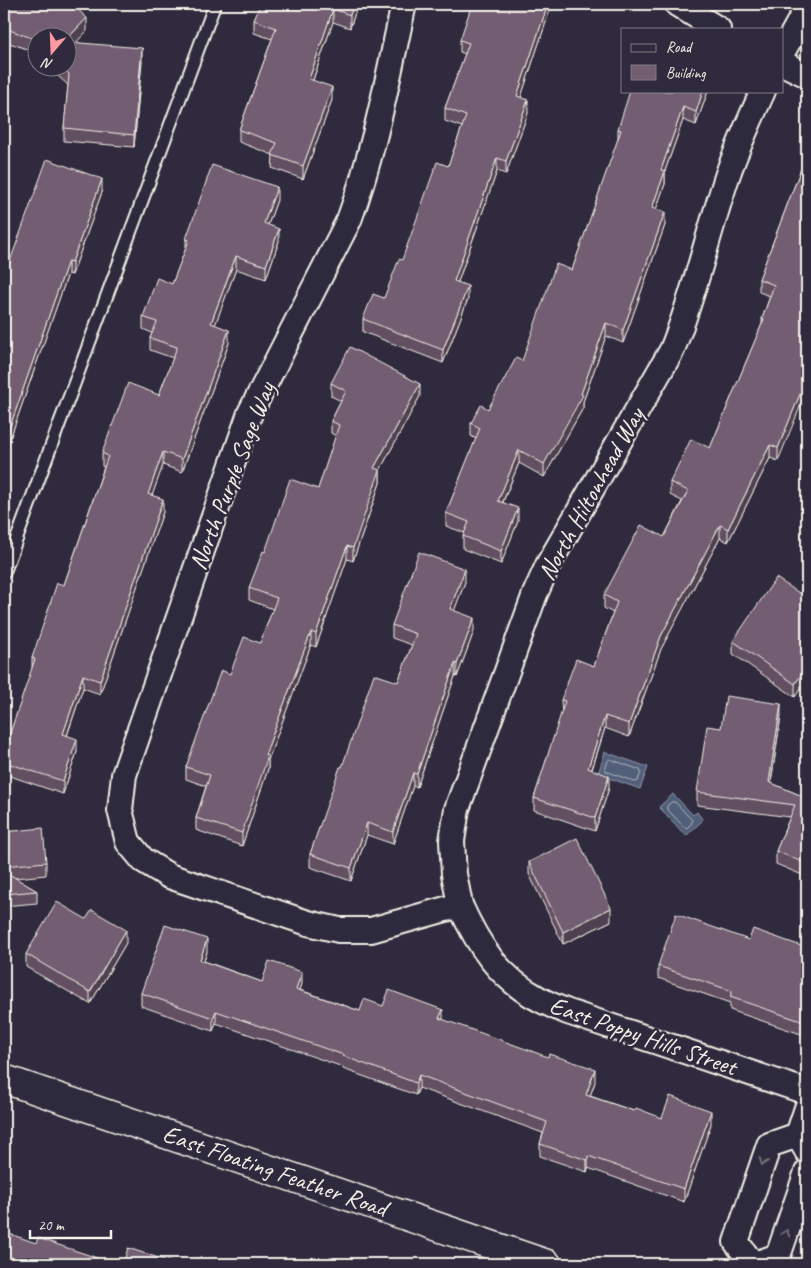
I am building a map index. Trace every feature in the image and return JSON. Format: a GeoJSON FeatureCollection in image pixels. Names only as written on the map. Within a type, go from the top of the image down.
{"type":"FeatureCollection","features":[{"type":"Feature","properties":{"kind":"main road","name":"East Floating Feather Road"},"geometry":{"type":"LineString","coordinates":[[4,1079],[547,1264]]}},
{"type":"Feature","properties":{"kind":"street","name":"North Purple Sage Way"},"geometry":{"type":"LineString","coordinates":[[404,4],[369,159],[360,190],[349,220],[250,413],[124,775],[120,810],[128,842],[143,860],[169,876],[308,923],[339,930],[371,930],[460,905]]}},
{"type":"Feature","properties":{"kind":"street"},"geometry":{"type":"LineString","coordinates":[[677,4],[716,28]]}},
{"type":"Feature","properties":{"kind":"street"},"geometry":{"type":"LineString","coordinates":[[784,49],[807,8]]}},
{"type":"Feature","properties":{"kind":"street"},"geometry":{"type":"LineString","coordinates":[[784,64],[807,75]]}},
{"type":"Feature","properties":{"kind":"street","name":"North Hiltonhead Way"},"geometry":{"type":"LineString","coordinates":[[460,905],[454,874],[452,841],[458,810],[535,594],[548,565],[672,350],[684,321],[730,170],[741,140],[764,92]]}},
{"type":"Feature","properties":{"kind":"street","name":"East Poppy Hills Street"},"geometry":{"type":"LineString","coordinates":[[460,905],[473,934],[491,959],[513,982],[538,999],[568,1012],[807,1092]]}},
{"type":"Feature","properties":{"kind":"street"},"geometry":{"type":"LineString","coordinates":[[807,1108],[803,1143],[769,1145],[736,1242],[754,1264],[778,1256],[807,1172]]}},
{"type":"Feature","properties":{"kind":"lane"},"geometry":{"type":"LineString","coordinates":[[4,572],[214,4]]}},
{"type":"Feature","properties":{"kind":"water"},"geometry":{"type":"Polygon","coordinates":[[[605,752],[648,767],[640,789],[598,774],[605,752]]]}},
{"type":"Feature","properties":{"kind":"water"},"geometry":{"type":"Polygon","coordinates":[[[673,794],[693,815],[697,812],[703,820],[686,836],[659,807],[673,794]]]}},
{"type":"Feature","properties":{"kind":"building"},"geometry":{"type":"Polygon","coordinates":[[[4,4],[72,4],[87,18],[78,28],[28,28],[28,37],[4,28],[4,4]]]}},
{"type":"Feature","properties":{"kind":"building"},"geometry":{"type":"Polygon","coordinates":[[[260,4],[354,4],[350,15],[333,9],[309,79],[332,87],[303,166],[272,155],[277,143],[239,130],[276,28],[254,20],[260,4]]]}},
{"type":"Feature","properties":{"kind":"building"},"geometry":{"type":"Polygon","coordinates":[[[472,4],[548,4],[517,96],[528,100],[506,161],[497,158],[454,281],[468,286],[443,350],[363,319],[373,294],[384,298],[399,259],[402,260],[437,162],[448,166],[466,116],[445,108],[469,43],[460,40],[472,4]]]}},
{"type":"Feature","properties":{"kind":"building"},"geometry":{"type":"Polygon","coordinates":[[[78,43],[142,48],[134,135],[64,128],[69,78],[78,78],[78,43]]]}},
{"type":"Feature","properties":{"kind":"building"},"geometry":{"type":"Polygon","coordinates":[[[630,92],[703,92],[696,112],[683,107],[661,170],[665,171],[652,208],[665,212],[623,330],[606,323],[581,394],[583,395],[544,464],[519,450],[498,501],[518,508],[501,551],[463,536],[469,522],[446,513],[480,428],[471,423],[481,405],[488,409],[516,358],[522,361],[556,264],[572,270],[621,130],[618,129],[630,92]]]}},
{"type":"Feature","properties":{"kind":"building"},"geometry":{"type":"Polygon","coordinates":[[[807,153],[807,377],[778,448],[770,445],[728,529],[720,525],[661,636],[629,724],[605,716],[588,768],[609,776],[595,818],[534,798],[565,701],[561,700],[576,659],[594,666],[617,602],[604,595],[641,525],[664,537],[688,491],[670,482],[691,439],[710,448],[764,319],[762,319],[774,285],[759,279],[807,153]]]}},
{"type":"Feature","properties":{"kind":"building"},"geometry":{"type":"Polygon","coordinates":[[[47,159],[102,179],[72,262],[68,261],[6,438],[4,437],[4,263],[9,264],[47,159]]]}},
{"type":"Feature","properties":{"kind":"building"},"geometry":{"type":"Polygon","coordinates":[[[212,165],[277,187],[264,223],[279,229],[266,266],[236,256],[211,323],[229,330],[182,459],[163,452],[148,494],[163,499],[100,681],[83,675],[63,734],[77,739],[63,781],[4,762],[4,751],[35,659],[32,658],[57,583],[64,585],[108,456],[102,453],[128,383],[159,395],[177,347],[150,338],[157,322],[143,317],[157,278],[172,284],[189,240],[186,239],[212,165]]]}},
{"type":"Feature","properties":{"kind":"building"},"geometry":{"type":"Polygon","coordinates":[[[350,347],[420,384],[374,468],[380,470],[353,548],[347,546],[316,634],[311,632],[265,755],[268,756],[242,833],[196,818],[210,775],[186,767],[221,670],[230,674],[244,637],[260,643],[277,598],[249,588],[263,551],[265,552],[290,479],[318,489],[339,425],[331,421],[346,391],[331,383],[350,347]]]}},
{"type":"Feature","properties":{"kind":"building"},"geometry":{"type":"Polygon","coordinates":[[[419,552],[465,569],[450,609],[474,618],[457,664],[455,663],[417,774],[413,773],[393,832],[367,823],[351,868],[310,854],[374,674],[398,682],[416,634],[392,625],[419,552]]]}},
{"type":"Feature","properties":{"kind":"building"},"geometry":{"type":"Polygon","coordinates":[[[776,578],[807,598],[807,666],[795,684],[733,641],[776,578]]]}},
{"type":"Feature","properties":{"kind":"building"},"geometry":{"type":"Polygon","coordinates":[[[726,696],[781,704],[769,782],[807,798],[807,864],[776,851],[795,805],[697,792],[707,726],[721,728],[726,696]]]}},
{"type":"Feature","properties":{"kind":"building"},"geometry":{"type":"Polygon","coordinates":[[[43,828],[46,862],[4,866],[4,832],[43,828]]]}},
{"type":"Feature","properties":{"kind":"building"},"geometry":{"type":"Polygon","coordinates":[[[577,838],[611,908],[563,932],[529,862],[577,838]]]}},
{"type":"Feature","properties":{"kind":"building"},"geometry":{"type":"Polygon","coordinates":[[[4,871],[37,891],[4,894],[4,871]]]}},
{"type":"Feature","properties":{"kind":"building"},"geometry":{"type":"Polygon","coordinates":[[[57,902],[86,919],[92,910],[126,930],[90,992],[26,954],[57,902]]]}},
{"type":"Feature","properties":{"kind":"building"},"geometry":{"type":"Polygon","coordinates":[[[676,914],[749,940],[753,929],[807,948],[807,1023],[730,997],[732,991],[658,966],[676,914]]]}},
{"type":"Feature","properties":{"kind":"building"},"geometry":{"type":"Polygon","coordinates":[[[165,925],[207,939],[200,960],[262,982],[269,961],[302,972],[296,989],[360,1011],[364,999],[383,1006],[389,990],[443,1010],[439,1018],[548,1057],[549,1054],[595,1069],[586,1095],[634,1111],[636,1108],[662,1118],[670,1096],[711,1111],[684,1189],[588,1156],[587,1160],[540,1144],[547,1122],[419,1075],[416,1083],[344,1055],[216,1011],[213,1018],[141,993],[165,925]]]}},
{"type":"Feature","properties":{"kind":"building"},"geometry":{"type":"Polygon","coordinates":[[[4,1232],[36,1243],[38,1238],[115,1264],[4,1264],[4,1232]]]}},
{"type":"Feature","properties":{"kind":"building"},"geometry":{"type":"Polygon","coordinates":[[[128,1248],[177,1264],[123,1264],[128,1248]]]}},
{"type":"Feature","properties":{"kind":"building"},"geometry":{"type":"Polygon","coordinates":[[[196,1258],[214,1264],[194,1264],[196,1258]]]}}]}
